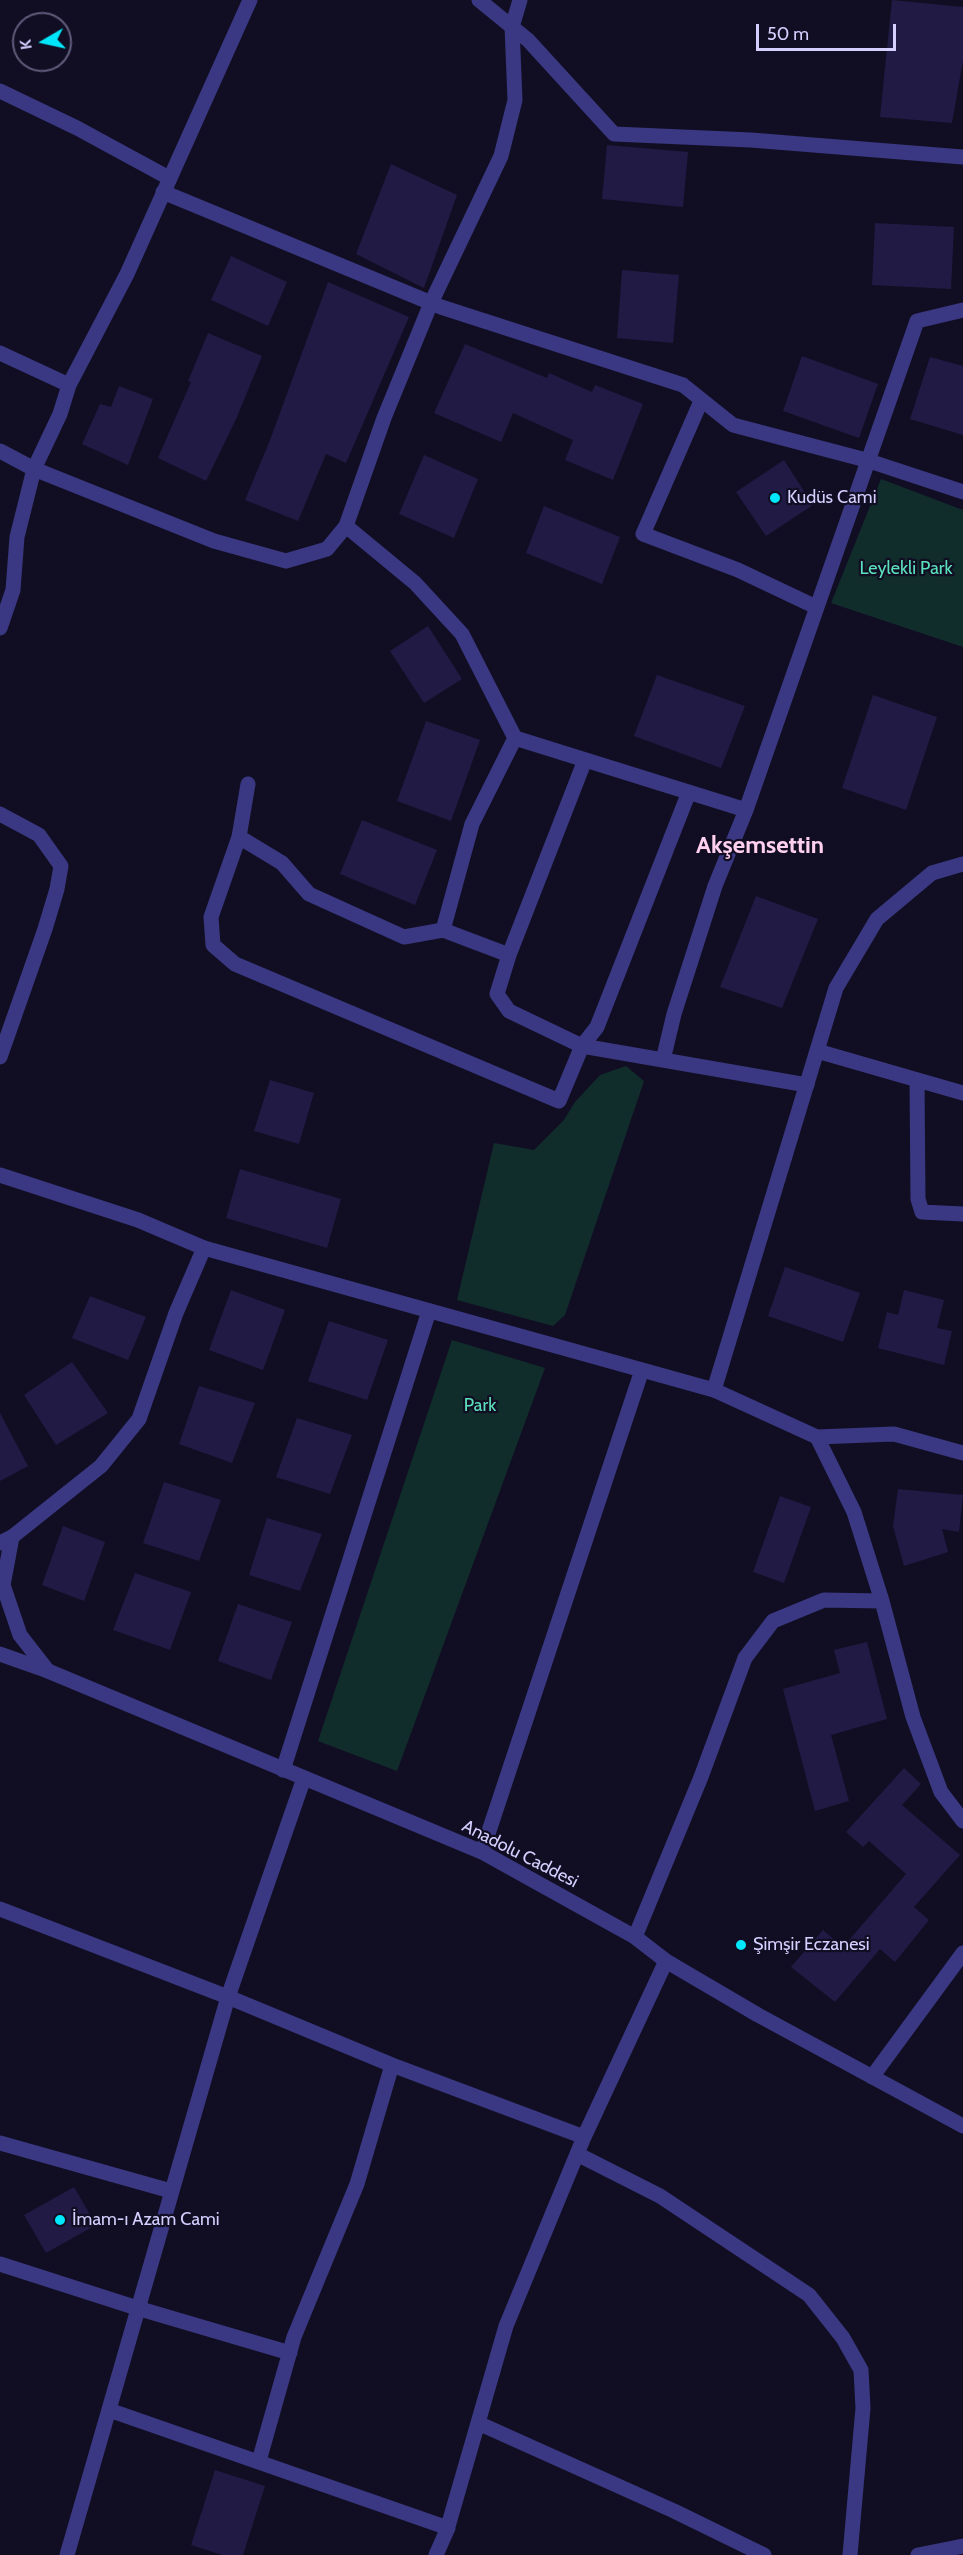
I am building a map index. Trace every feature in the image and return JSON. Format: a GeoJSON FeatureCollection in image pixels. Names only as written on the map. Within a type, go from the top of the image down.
{"type":"FeatureCollection","features":[{"type":"Feature","properties":{"kind":"street"},"geometry":{"type":"LineString","coordinates":[[0,628],[14,590],[17,537],[34,469],[60,414],[69,385],[127,274],[250,0]]}},
{"type":"Feature","properties":{"kind":"street"},"geometry":{"type":"LineString","coordinates":[[479,0],[528,40],[614,134],[751,141],[963,157]]}},
{"type":"Feature","properties":{"kind":"street"},"geometry":{"type":"LineString","coordinates":[[0,451],[34,469],[214,541],[286,561],[327,549],[346,526],[384,418],[431,303],[501,156],[515,100],[512,27],[520,0]]}},
{"type":"Feature","properties":{"kind":"street"},"geometry":{"type":"LineString","coordinates":[[0,91],[77,128],[166,185],[431,303],[683,385],[733,425],[867,460],[963,492]]}},
{"type":"Feature","properties":{"kind":"street"},"geometry":{"type":"LineString","coordinates":[[663,1060],[674,1014],[715,886],[746,810],[917,321],[963,310]]}},
{"type":"Feature","properties":{"kind":"street"},"geometry":{"type":"LineString","coordinates":[[0,354],[69,385]]}},
{"type":"Feature","properties":{"kind":"street"},"geometry":{"type":"LineString","coordinates":[[701,401],[643,534],[738,570],[816,607]]}},
{"type":"Feature","properties":{"kind":"street"},"geometry":{"type":"LineString","coordinates":[[346,526],[415,583],[462,634],[515,738],[746,810]]}},
{"type":"Feature","properties":{"kind":"street"},"geometry":{"type":"LineString","coordinates":[[443,930],[472,824],[515,738]]}},
{"type":"Feature","properties":{"kind":"street"},"geometry":{"type":"LineString","coordinates":[[585,760],[509,955],[497,994],[508,1011],[582,1046],[807,1085]]}},
{"type":"Feature","properties":{"kind":"street"},"geometry":{"type":"LineString","coordinates":[[248,784],[239,837],[211,917],[213,945],[235,964],[559,1101],[582,1046],[597,1027],[689,792]]}},
{"type":"Feature","properties":{"kind":"street"},"geometry":{"type":"LineString","coordinates":[[0,814],[39,835],[61,866],[45,929],[0,1057]]}},
{"type":"Feature","properties":{"kind":"street"},"geometry":{"type":"LineString","coordinates":[[239,837],[282,863],[309,894],[404,937],[443,930],[509,955]]}},
{"type":"Feature","properties":{"kind":"street"},"geometry":{"type":"LineString","coordinates":[[714,1390],[836,988],[877,919],[932,873],[963,864]]}},
{"type":"Feature","properties":{"kind":"street"},"geometry":{"type":"LineString","coordinates":[[818,1051],[963,1092]]}},
{"type":"Feature","properties":{"kind":"street"},"geometry":{"type":"LineString","coordinates":[[917,1080],[918,1199],[922,1212],[963,1214]]}},
{"type":"Feature","properties":{"kind":"street"},"geometry":{"type":"LineString","coordinates":[[0,1174],[138,1220],[204,1248],[714,1390],[817,1437],[894,1434],[963,1453]]}},
{"type":"Feature","properties":{"kind":"street"},"geometry":{"type":"LineString","coordinates":[[48,1671],[20,1635],[3,1585],[6,1540],[102,1466],[139,1419],[176,1313],[204,1248]]}},
{"type":"Feature","properties":{"kind":"street"},"geometry":{"type":"LineString","coordinates":[[283,1770],[429,1311]]}},
{"type":"Feature","properties":{"kind":"street"},"geometry":{"type":"LineString","coordinates":[[482,1852],[642,1370]]}},
{"type":"Feature","properties":{"kind":"street"},"geometry":{"type":"LineString","coordinates":[[817,1437],[854,1512],[882,1601],[913,1717],[941,1792],[963,1821]]}},
{"type":"Feature","properties":{"kind":"street"},"geometry":{"type":"LineString","coordinates":[[634,1937],[701,1777],[745,1658],[773,1621],[824,1600],[882,1601]]}},
{"type":"Feature","properties":{"kind":"street","name":"Anadolu Caddesi"},"geometry":{"type":"LineString","coordinates":[[0,1654],[48,1671],[482,1852],[634,1937],[666,1961],[963,2126]]}},
{"type":"Feature","properties":{"kind":"street"},"geometry":{"type":"LineString","coordinates":[[67,2555],[228,1997],[304,1778]]}},
{"type":"Feature","properties":{"kind":"street"},"geometry":{"type":"LineString","coordinates":[[0,1909],[228,1997],[392,2065],[584,2137]]}},
{"type":"Feature","properties":{"kind":"street"},"geometry":{"type":"LineString","coordinates":[[872,2077],[963,1953]]}},
{"type":"Feature","properties":{"kind":"street"},"geometry":{"type":"LineString","coordinates":[[436,2555],[448,2528],[506,2326],[584,2137],[666,1961]]}},
{"type":"Feature","properties":{"kind":"street"},"geometry":{"type":"LineString","coordinates":[[260,2461],[290,2353],[357,2184],[392,2065]]}},
{"type":"Feature","properties":{"kind":"street"},"geometry":{"type":"LineString","coordinates":[[0,2143],[171,2191]]}},
{"type":"Feature","properties":{"kind":"street"},"geometry":{"type":"LineString","coordinates":[[577,2154],[660,2196],[809,2295],[843,2338],[861,2370],[864,2408],[850,2555]]}},
{"type":"Feature","properties":{"kind":"street"},"geometry":{"type":"LineString","coordinates":[[0,2264],[137,2308],[290,2353]]}},
{"type":"Feature","properties":{"kind":"street"},"geometry":{"type":"LineString","coordinates":[[109,2410],[448,2528]]}},
{"type":"Feature","properties":{"kind":"street"},"geometry":{"type":"LineString","coordinates":[[478,2423],[674,2511],[764,2555]]}},
{"type":"Feature","properties":{"kind":"street"},"geometry":{"type":"LineString","coordinates":[[918,2555],[963,2546]]}},
{"type":"Feature","properties":{"kind":"green space","name":"Leylekli Park"},"geometry":{"type":"Polygon","coordinates":[[[881,479],[963,510],[963,647],[831,603],[881,479]]]}},
{"type":"Feature","properties":{"kind":"green space"},"geometry":{"type":"Polygon","coordinates":[[[626,1066],[644,1081],[565,1315],[553,1326],[457,1300],[494,1143],[534,1150],[564,1120],[575,1102],[600,1075],[626,1066]]]}},
{"type":"Feature","properties":{"kind":"green space","name":"Park"},"geometry":{"type":"Polygon","coordinates":[[[452,1340],[545,1368],[397,1771],[318,1741],[452,1340]]]}},
{"type":"Feature","properties":{"kind":"building"},"geometry":{"type":"Polygon","coordinates":[[[892,0],[963,7],[963,60],[952,123],[880,117],[892,0]]]}},
{"type":"Feature","properties":{"kind":"building"},"geometry":{"type":"Polygon","coordinates":[[[607,145],[688,152],[683,207],[602,199],[607,145]]]}},
{"type":"Feature","properties":{"kind":"building"},"geometry":{"type":"Polygon","coordinates":[[[391,164],[457,195],[424,288],[356,254],[391,164]]]}},
{"type":"Feature","properties":{"kind":"building"},"geometry":{"type":"Polygon","coordinates":[[[875,223],[954,227],[951,289],[872,285],[875,223]]]}},
{"type":"Feature","properties":{"kind":"building"},"geometry":{"type":"Polygon","coordinates":[[[231,256],[287,282],[268,326],[211,300],[231,256]]]}},
{"type":"Feature","properties":{"kind":"building"},"geometry":{"type":"Polygon","coordinates":[[[622,270],[679,275],[673,343],[617,338],[622,270]]]}},
{"type":"Feature","properties":{"kind":"building"},"geometry":{"type":"Polygon","coordinates":[[[328,282],[409,317],[346,463],[326,454],[298,521],[245,500],[270,440],[328,282]]]}},
{"type":"Feature","properties":{"kind":"building"},"geometry":{"type":"Polygon","coordinates":[[[208,333],[262,356],[237,417],[206,481],[158,458],[191,382],[188,381],[208,333]]]}},
{"type":"Feature","properties":{"kind":"building"},"geometry":{"type":"Polygon","coordinates":[[[465,344],[547,378],[549,373],[592,392],[595,385],[643,404],[613,480],[565,460],[573,440],[513,413],[501,442],[434,413],[465,344]]]}},
{"type":"Feature","properties":{"kind":"building"},"geometry":{"type":"Polygon","coordinates":[[[802,356],[878,384],[859,438],[783,411],[802,356]]]}},
{"type":"Feature","properties":{"kind":"building"},"geometry":{"type":"Polygon","coordinates":[[[930,357],[963,366],[963,435],[910,419],[930,357]]]}},
{"type":"Feature","properties":{"kind":"building"},"geometry":{"type":"Polygon","coordinates":[[[119,386],[153,399],[128,465],[82,444],[100,404],[111,407],[119,386]]]}},
{"type":"Feature","properties":{"kind":"building"},"geometry":{"type":"Polygon","coordinates":[[[424,455],[478,479],[454,538],[399,514],[424,455]]]}},
{"type":"Feature","properties":{"kind":"building","name":"Kudüs Cami"},"geometry":{"type":"Polygon","coordinates":[[[784,460],[813,505],[766,536],[736,492],[784,460]]]}},
{"type":"Feature","properties":{"kind":"building"},"geometry":{"type":"Polygon","coordinates":[[[544,506],[620,537],[602,584],[526,553],[544,506]]]}},
{"type":"Feature","properties":{"kind":"building"},"geometry":{"type":"Polygon","coordinates":[[[428,626],[462,679],[424,703],[390,651],[428,626]]]}},
{"type":"Feature","properties":{"kind":"building"},"geometry":{"type":"Polygon","coordinates":[[[657,675],[745,706],[721,768],[634,736],[657,675]]]}},
{"type":"Feature","properties":{"kind":"building"},"geometry":{"type":"Polygon","coordinates":[[[873,695],[937,717],[906,810],[842,788],[873,695]]]}},
{"type":"Feature","properties":{"kind":"building"},"geometry":{"type":"Polygon","coordinates":[[[426,721],[480,740],[451,821],[397,801],[426,721]]]}},
{"type":"Feature","properties":{"kind":"building"},"geometry":{"type":"Polygon","coordinates":[[[362,820],[437,850],[415,905],[340,874],[362,820]]]}},
{"type":"Feature","properties":{"kind":"building"},"geometry":{"type":"Polygon","coordinates":[[[756,896],[818,919],[782,1008],[720,987],[756,896]]]}},
{"type":"Feature","properties":{"kind":"building"},"geometry":{"type":"Polygon","coordinates":[[[270,1080],[314,1093],[299,1144],[254,1131],[270,1080]]]}},
{"type":"Feature","properties":{"kind":"building"},"geometry":{"type":"Polygon","coordinates":[[[240,1169],[341,1199],[327,1248],[226,1218],[240,1169]]]}},
{"type":"Feature","properties":{"kind":"building"},"geometry":{"type":"Polygon","coordinates":[[[785,1267],[860,1293],[843,1342],[768,1316],[785,1267]]]}},
{"type":"Feature","properties":{"kind":"building"},"geometry":{"type":"Polygon","coordinates":[[[231,1290],[285,1310],[263,1370],[209,1350],[231,1290]]]}},
{"type":"Feature","properties":{"kind":"building"},"geometry":{"type":"Polygon","coordinates":[[[904,1290],[944,1300],[937,1328],[952,1331],[944,1365],[878,1348],[887,1312],[898,1315],[904,1290]]]}},
{"type":"Feature","properties":{"kind":"building"},"geometry":{"type":"Polygon","coordinates":[[[90,1296],[146,1317],[128,1360],[72,1338],[90,1296]]]}},
{"type":"Feature","properties":{"kind":"building"},"geometry":{"type":"Polygon","coordinates":[[[329,1321],[388,1340],[367,1400],[308,1381],[329,1321]]]}},
{"type":"Feature","properties":{"kind":"building"},"geometry":{"type":"Polygon","coordinates":[[[72,1362],[108,1413],[56,1445],[24,1395],[72,1362]]]}},
{"type":"Feature","properties":{"kind":"building"},"geometry":{"type":"Polygon","coordinates":[[[199,1386],[255,1403],[232,1463],[179,1444],[199,1386]]]}},
{"type":"Feature","properties":{"kind":"building"},"geometry":{"type":"Polygon","coordinates":[[[0,1413],[28,1466],[0,1481],[0,1413]]]}},
{"type":"Feature","properties":{"kind":"building"},"geometry":{"type":"Polygon","coordinates":[[[297,1418],[352,1435],[330,1494],[276,1477],[297,1418]]]}},
{"type":"Feature","properties":{"kind":"building"},"geometry":{"type":"Polygon","coordinates":[[[164,1482],[221,1500],[199,1561],[143,1543],[164,1482]]]}},
{"type":"Feature","properties":{"kind":"building"},"geometry":{"type":"Polygon","coordinates":[[[898,1489],[963,1495],[959,1532],[942,1529],[948,1552],[904,1566],[893,1526],[898,1489]]]}},
{"type":"Feature","properties":{"kind":"building"},"geometry":{"type":"Polygon","coordinates":[[[780,1496],[811,1507],[784,1583],[753,1572],[780,1496]]]}},
{"type":"Feature","properties":{"kind":"building"},"geometry":{"type":"Polygon","coordinates":[[[267,1518],[322,1534],[300,1591],[249,1575],[267,1518]]]}},
{"type":"Feature","properties":{"kind":"building"},"geometry":{"type":"Polygon","coordinates":[[[63,1526],[105,1542],[84,1601],[42,1585],[63,1526]]]}},
{"type":"Feature","properties":{"kind":"building"},"geometry":{"type":"Polygon","coordinates":[[[135,1573],[191,1592],[170,1650],[113,1630],[135,1573]]]}},
{"type":"Feature","properties":{"kind":"building"},"geometry":{"type":"Polygon","coordinates":[[[238,1604],[292,1622],[271,1680],[218,1661],[238,1604]]]}},
{"type":"Feature","properties":{"kind":"building"},"geometry":{"type":"Polygon","coordinates":[[[867,1642],[887,1719],[831,1735],[849,1801],[815,1811],[783,1689],[840,1673],[834,1650],[867,1642]]]}},
{"type":"Feature","properties":{"kind":"building"},"geometry":{"type":"Polygon","coordinates":[[[904,1768],[921,1784],[902,1805],[960,1855],[914,1907],[929,1920],[895,1962],[880,1949],[835,2002],[791,1967],[823,1930],[843,1947],[906,1874],[869,1841],[863,1847],[846,1832],[904,1768]]]}},
{"type":"Feature","properties":{"kind":"building","name":"İmam-ı Azam Cami"},"geometry":{"type":"Polygon","coordinates":[[[74,2187],[96,2225],[46,2253],[24,2215],[74,2187]]]}},
{"type":"Feature","properties":{"kind":"building"},"geometry":{"type":"Polygon","coordinates":[[[215,2470],[265,2486],[243,2555],[222,2555],[191,2545],[215,2470]]]}},
{"type":"Feature","properties":{"kind":"place","name":"Kudüs Cami"},"geometry":{"type":"Point","coordinates":[775,498]}},
{"type":"Feature","properties":{"kind":"place","name":"Şimşir Eczanesi"},"geometry":{"type":"Point","coordinates":[741,1945]}},
{"type":"Feature","properties":{"kind":"place","name":"İmam-ı Azam Cami"},"geometry":{"type":"Point","coordinates":[60,2220]}},
{"type":"Feature","properties":{"kind":"district","name":"Akşemsettin"},"geometry":{"type":"Point","coordinates":[760,846]}}]}
